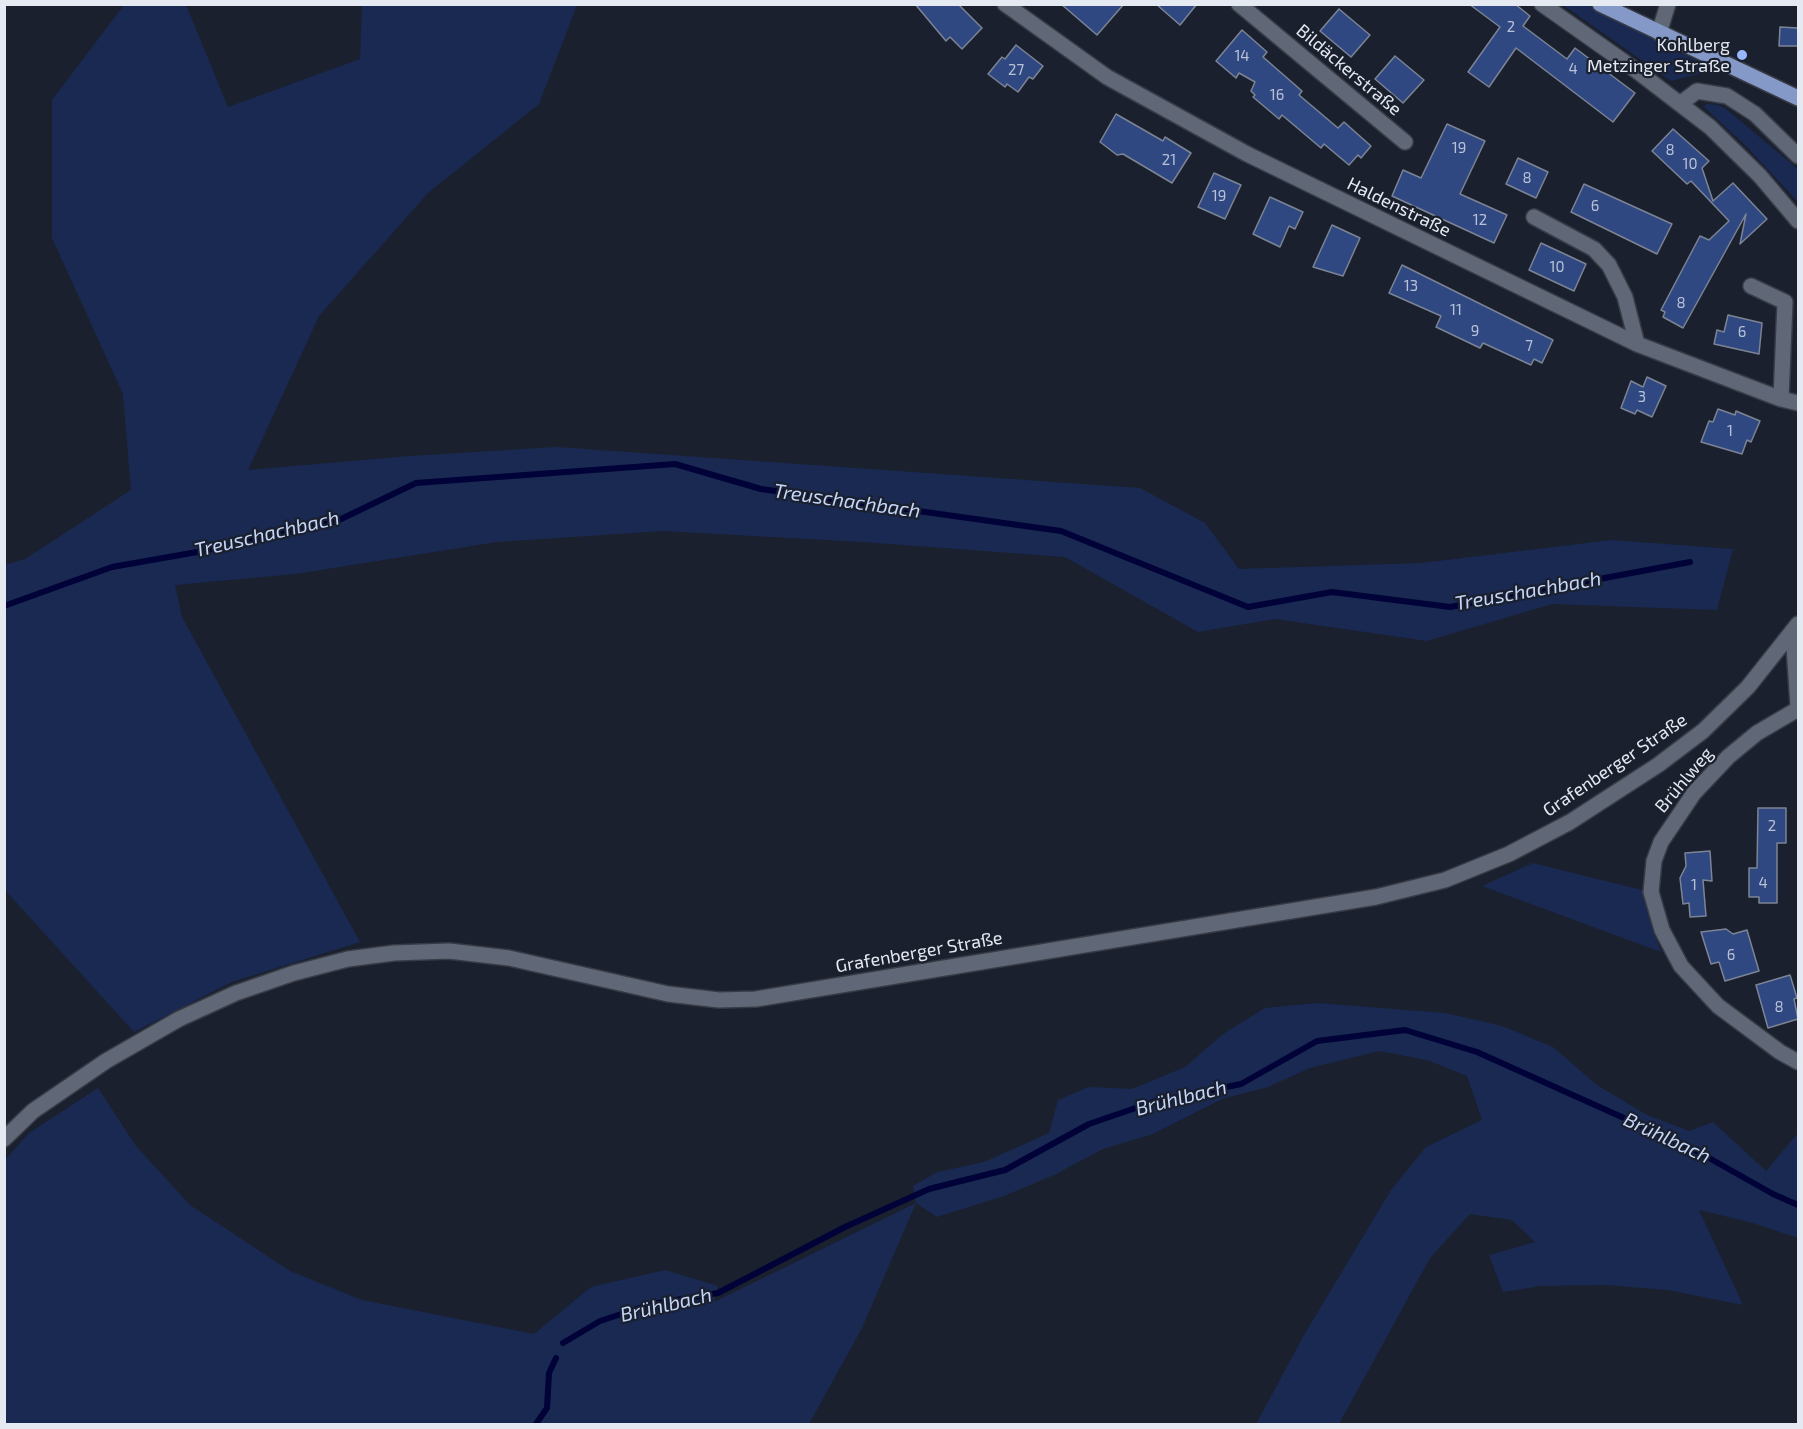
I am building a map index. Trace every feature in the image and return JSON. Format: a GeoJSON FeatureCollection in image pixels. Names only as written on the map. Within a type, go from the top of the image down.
{"type":"FeatureCollection","features":[{"type":"Feature","properties":{"kind":"main road"},"geometry":{"type":"LineString","coordinates":[[1600,4],[1798,98]]}},
{"type":"Feature","properties":{"kind":"street","name":"Haldenstraße"},"geometry":{"type":"LineString","coordinates":[[1005,4],[1107,77],[1247,154],[1637,344],[1781,399],[1798,403]]}},
{"type":"Feature","properties":{"kind":"street","name":"Bildäckerstraße"},"geometry":{"type":"LineString","coordinates":[[1239,4],[1405,142]]}},
{"type":"Feature","properties":{"kind":"street"},"geometry":{"type":"LineString","coordinates":[[1542,4],[1710,127],[1760,176],[1798,221]]}},
{"type":"Feature","properties":{"kind":"street"},"geometry":{"type":"LineString","coordinates":[[1659,33],[1668,4]]}},
{"type":"Feature","properties":{"kind":"street"},"geometry":{"type":"LineString","coordinates":[[1680,104],[1697,91],[1727,96],[1755,114],[1798,156]]}},
{"type":"Feature","properties":{"kind":"street"},"geometry":{"type":"LineString","coordinates":[[1534,217],[1594,249],[1609,265],[1625,297],[1637,344]]}},
{"type":"Feature","properties":{"kind":"street"},"geometry":{"type":"LineString","coordinates":[[1751,286],[1785,302],[1781,399]]}},
{"type":"Feature","properties":{"kind":"street","name":"Brühlweg"},"geometry":{"type":"LineString","coordinates":[[1796,628],[1798,707],[1757,733],[1728,757],[1694,793],[1661,842],[1654,861],[1651,892],[1662,930],[1682,966],[1718,1006],[1780,1052],[1798,1062]]}},
{"type":"Feature","properties":{"kind":"street","name":"Grafenberger Straße"},"geometry":{"type":"LineString","coordinates":[[4,1139],[42,1104],[106,1061],[179,1019],[236,993],[294,973],[348,959],[394,953],[449,951],[509,958],[668,994],[719,1000],[756,999],[1376,897],[1445,880],[1509,854],[1570,822],[1658,765],[1703,731],[1733,702],[1796,628]]}},
{"type":"Feature","properties":{"kind":"shaded area"},"geometry":{"type":"Polygon","coordinates":[[[124,5],[186,5],[228,107],[360,59],[362,5],[577,5],[539,104],[428,193],[319,316],[248,470],[410,456],[557,447],[1140,488],[1205,523],[1239,569],[1422,563],[1611,540],[1733,549],[1717,610],[1552,604],[1427,641],[1275,619],[1198,632],[1065,557],[863,542],[663,531],[497,542],[295,574],[175,585],[182,617],[360,942],[232,982],[134,1032],[4,889],[5,565],[25,559],[131,490],[123,394],[52,238],[52,100],[124,5]]]}},
{"type":"Feature","properties":{"kind":"shaded area"},"geometry":{"type":"Polygon","coordinates":[[[1563,5],[1587,5],[1709,67],[1706,72],[1671,81],[1563,5]]]}},
{"type":"Feature","properties":{"kind":"shaded area"},"geometry":{"type":"Polygon","coordinates":[[[1706,104],[1719,105],[1726,109],[1798,169],[1798,202],[1746,146],[1704,107],[1706,104]]]}},
{"type":"Feature","properties":{"kind":"shaded area"},"geometry":{"type":"Polygon","coordinates":[[[1533,863],[1646,891],[1651,924],[1661,952],[1482,886],[1533,863]]]}},
{"type":"Feature","properties":{"kind":"shaded area"},"geometry":{"type":"Polygon","coordinates":[[[1317,1003],[1445,1013],[1502,1026],[1553,1047],[1597,1085],[1647,1115],[1689,1131],[1713,1122],[1766,1171],[1798,1133],[1798,1238],[1753,1223],[1699,1210],[1743,1305],[1668,1290],[1605,1285],[1541,1286],[1503,1292],[1489,1255],[1535,1242],[1512,1220],[1470,1214],[1430,1258],[1339,1424],[1256,1424],[1304,1335],[1391,1190],[1426,1147],[1482,1120],[1467,1076],[1427,1060],[1379,1051],[1310,1068],[1268,1087],[1222,1099],[1153,1134],[1103,1149],[1054,1175],[1004,1196],[937,1217],[916,1203],[913,1186],[937,1172],[984,1162],[1049,1133],[1058,1100],[1089,1087],[1132,1089],[1185,1067],[1223,1034],[1265,1008],[1317,1003]]]}},
{"type":"Feature","properties":{"kind":"shaded area"},"geometry":{"type":"Polygon","coordinates":[[[98,1088],[136,1146],[190,1205],[290,1271],[362,1300],[534,1334],[591,1287],[665,1270],[718,1286],[714,1302],[916,1203],[862,1328],[809,1424],[5,1424],[5,1160],[29,1133],[98,1088]]]}},
{"type":"Feature","properties":{"kind":"building"},"geometry":{"type":"Polygon","coordinates":[[[915,4],[958,4],[982,28],[962,49],[950,37],[946,41],[915,4]]]}},
{"type":"Feature","properties":{"kind":"building"},"geometry":{"type":"Polygon","coordinates":[[[1061,4],[1124,4],[1097,35],[1061,4]]]}},
{"type":"Feature","properties":{"kind":"building"},"geometry":{"type":"Polygon","coordinates":[[[1156,4],[1197,4],[1180,25],[1156,4]]]}},
{"type":"Feature","properties":{"kind":"building"},"geometry":{"type":"Polygon","coordinates":[[[1469,4],[1515,4],[1530,16],[1523,26],[1567,59],[1575,48],[1635,93],[1613,122],[1516,48],[1489,87],[1468,72],[1500,27],[1469,4]]]}},
{"type":"Feature","properties":{"kind":"building"},"geometry":{"type":"Polygon","coordinates":[[[1339,9],[1370,35],[1351,57],[1320,31],[1339,9]]]}},
{"type":"Feature","properties":{"kind":"building"},"geometry":{"type":"Polygon","coordinates":[[[1780,27],[1798,28],[1798,46],[1779,46],[1780,27]]]}},
{"type":"Feature","properties":{"kind":"building"},"geometry":{"type":"Polygon","coordinates":[[[1242,30],[1267,52],[1263,57],[1302,91],[1299,95],[1338,128],[1344,122],[1371,146],[1361,158],[1358,155],[1349,165],[1324,144],[1321,148],[1282,115],[1279,119],[1253,97],[1255,95],[1251,91],[1255,82],[1239,73],[1236,78],[1216,61],[1242,30]]]}},
{"type":"Feature","properties":{"kind":"building"},"geometry":{"type":"Polygon","coordinates":[[[1016,45],[1043,66],[1033,79],[1029,77],[1018,92],[1007,84],[1005,87],[988,74],[1002,57],[1005,59],[1016,45]]]}},
{"type":"Feature","properties":{"kind":"building"},"geometry":{"type":"Polygon","coordinates":[[[1395,56],[1424,80],[1403,103],[1375,79],[1395,56]]]}},
{"type":"Feature","properties":{"kind":"building"},"geometry":{"type":"Polygon","coordinates":[[[1116,114],[1163,141],[1165,137],[1191,153],[1172,183],[1123,154],[1117,155],[1100,142],[1116,114]]]}},
{"type":"Feature","properties":{"kind":"building"},"geometry":{"type":"Polygon","coordinates":[[[1447,124],[1485,141],[1460,194],[1507,215],[1494,243],[1392,196],[1403,170],[1421,178],[1447,124]]]}},
{"type":"Feature","properties":{"kind":"building"},"geometry":{"type":"Polygon","coordinates":[[[1673,129],[1709,161],[1702,168],[1713,201],[1733,183],[1767,219],[1740,244],[1746,214],[1683,328],[1663,317],[1665,312],[1661,310],[1700,236],[1709,240],[1729,221],[1691,181],[1687,184],[1652,151],[1673,129]]]}},
{"type":"Feature","properties":{"kind":"building"},"geometry":{"type":"Polygon","coordinates":[[[1518,158],[1548,172],[1536,198],[1506,184],[1518,158]]]}},
{"type":"Feature","properties":{"kind":"building"},"geometry":{"type":"Polygon","coordinates":[[[1214,173],[1241,185],[1225,219],[1198,207],[1214,173]]]}},
{"type":"Feature","properties":{"kind":"building"},"geometry":{"type":"Polygon","coordinates":[[[1584,184],[1672,224],[1657,254],[1571,212],[1584,184]]]}},
{"type":"Feature","properties":{"kind":"building"},"geometry":{"type":"Polygon","coordinates":[[[1270,197],[1303,212],[1295,229],[1289,226],[1280,247],[1253,234],[1270,197]]]}},
{"type":"Feature","properties":{"kind":"building"},"geometry":{"type":"Polygon","coordinates":[[[1332,225],[1360,238],[1343,276],[1313,267],[1332,225]]]}},
{"type":"Feature","properties":{"kind":"building"},"geometry":{"type":"Polygon","coordinates":[[[1541,243],[1586,264],[1574,291],[1529,270],[1541,243]]]}},
{"type":"Feature","properties":{"kind":"building"},"geometry":{"type":"Polygon","coordinates":[[[1402,265],[1553,340],[1542,363],[1534,359],[1531,365],[1483,343],[1480,348],[1436,327],[1441,316],[1389,293],[1402,265]]]}},
{"type":"Feature","properties":{"kind":"building"},"geometry":{"type":"Polygon","coordinates":[[[1728,315],[1762,323],[1759,354],[1714,344],[1717,330],[1724,332],[1728,315]]]}},
{"type":"Feature","properties":{"kind":"building"},"geometry":{"type":"Polygon","coordinates":[[[1647,377],[1666,386],[1652,417],[1637,410],[1635,414],[1621,408],[1631,381],[1643,387],[1647,377]]]}},
{"type":"Feature","properties":{"kind":"building"},"geometry":{"type":"Polygon","coordinates":[[[1718,409],[1735,415],[1736,411],[1760,421],[1751,442],[1747,440],[1742,454],[1701,442],[1709,421],[1713,422],[1718,409]]]}},
{"type":"Feature","properties":{"kind":"building"},"geometry":{"type":"Polygon","coordinates":[[[1758,808],[1786,808],[1786,843],[1777,843],[1777,903],[1759,903],[1759,897],[1749,897],[1749,868],[1757,868],[1758,808]]]}},
{"type":"Feature","properties":{"kind":"building"},"geometry":{"type":"Polygon","coordinates":[[[1710,851],[1712,881],[1703,880],[1706,916],[1690,917],[1689,903],[1683,904],[1680,878],[1686,866],[1685,853],[1710,851]]]}},
{"type":"Feature","properties":{"kind":"building"},"geometry":{"type":"Polygon","coordinates":[[[1726,929],[1733,934],[1747,930],[1759,971],[1725,981],[1719,962],[1711,964],[1701,932],[1726,929]]]}},
{"type":"Feature","properties":{"kind":"building"},"geometry":{"type":"Polygon","coordinates":[[[1790,975],[1797,998],[1794,999],[1798,1019],[1768,1028],[1756,985],[1790,975]]]}},
{"type":"Feature","properties":{"kind":"waterway","name":"Treuschachbach"},"geometry":{"type":"LineString","coordinates":[[4,606],[112,567],[203,551],[337,521],[416,483],[675,464],[761,489],[1061,531],[1248,607],[1332,592],[1450,607],[1690,562]]}},
{"type":"Feature","properties":{"kind":"waterway","name":"Brühlbach"},"geometry":{"type":"LineString","coordinates":[[563,1343],[600,1321],[652,1304],[718,1293],[845,1227],[929,1189],[1005,1170],[1089,1124],[1153,1102],[1241,1084],[1317,1041],[1405,1030],[1477,1052],[1693,1149],[1773,1194],[1798,1205]]}},
{"type":"Feature","properties":{"kind":"waterway"},"geometry":{"type":"LineString","coordinates":[[536,1424],[547,1408],[549,1373],[556,1358]]}},
{"type":"Feature","properties":{"kind":"place","name":"Kohlberg Metzinger Straße"},"geometry":{"type":"Point","coordinates":[1742,55]}}]}
